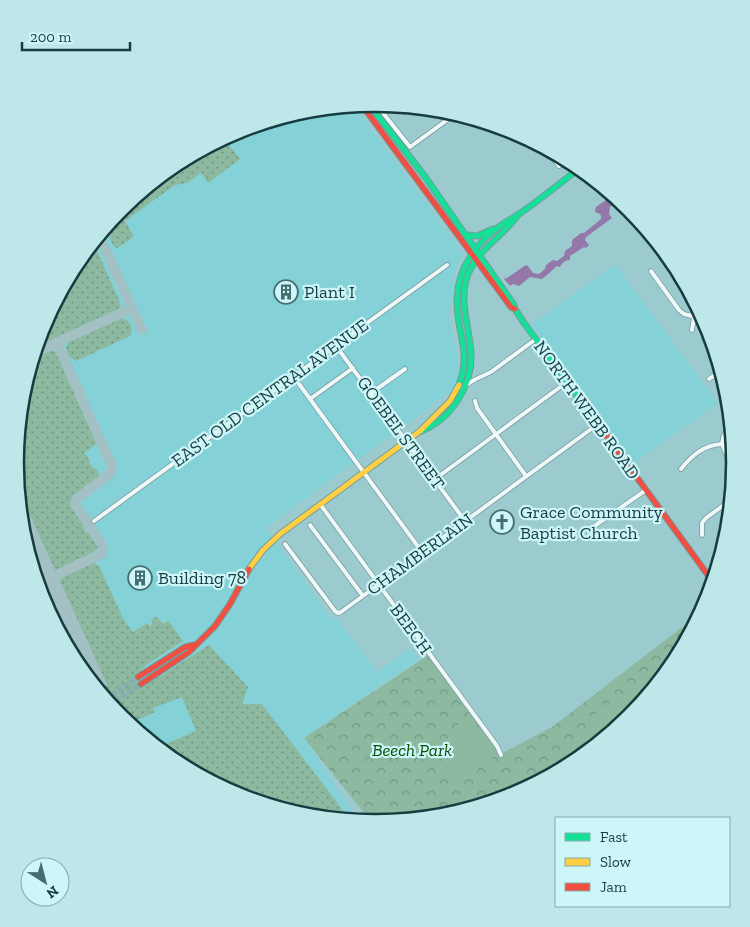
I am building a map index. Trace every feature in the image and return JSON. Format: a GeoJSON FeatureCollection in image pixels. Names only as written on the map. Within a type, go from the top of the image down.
{"type":"FeatureCollection","features":[{"type":"Feature","properties":{"kind":"main road","name":"NORTH WEBB ROAD"},"geometry":{"type":"LineString","coordinates":[[367,112],[471,254],[511,307],[515,309]]}},
{"type":"Feature","properties":{"kind":"main road","name":"NORTH WEBB ROAD"},"geometry":{"type":"LineString","coordinates":[[375,112],[466,234],[536,339],[708,575]]}},
{"type":"Feature","properties":{"kind":"main road"},"geometry":{"type":"LineString","coordinates":[[382,133],[388,129]]}},
{"type":"Feature","properties":{"kind":"main road"},"geometry":{"type":"LineString","coordinates":[[141,684],[189,652],[213,629],[230,606],[258,555],[280,534],[420,431],[445,407],[457,389],[465,365],[466,354],[458,318],[456,297],[464,264],[476,248],[498,227],[518,215],[573,173]]}},
{"type":"Feature","properties":{"kind":"main road"},"geometry":{"type":"LineString","coordinates":[[420,431],[430,428],[450,412],[467,384],[471,367],[471,354],[464,308],[464,295],[470,269],[486,247],[512,225],[518,215]]}},
{"type":"Feature","properties":{"kind":"main road"},"geometry":{"type":"LineString","coordinates":[[466,234],[474,238],[498,227]]}},
{"type":"Feature","properties":{"kind":"main road"},"geometry":{"type":"LineString","coordinates":[[138,678],[185,647],[195,645]]}},
{"type":"Feature","properties":{"kind":"street"},"geometry":{"type":"LineString","coordinates":[[383,112],[410,147],[447,120]]}},
{"type":"Feature","properties":{"kind":"street","name":"EAST OLD CENTRAL AVENUE"},"geometry":{"type":"LineString","coordinates":[[94,521],[447,265]]}},
{"type":"Feature","properties":{"kind":"street"},"geometry":{"type":"LineString","coordinates":[[651,271],[679,310],[684,314],[694,317],[692,330]]}},
{"type":"Feature","properties":{"kind":"street"},"geometry":{"type":"LineString","coordinates":[[467,384],[491,372],[536,339]]}},
{"type":"Feature","properties":{"kind":"street","name":"GOEBEL STREET"},"geometry":{"type":"LineString","coordinates":[[336,346],[466,521]]}},
{"type":"Feature","properties":{"kind":"street"},"geometry":{"type":"LineString","coordinates":[[310,399],[353,368]]}},
{"type":"Feature","properties":{"kind":"street"},"geometry":{"type":"LineString","coordinates":[[371,393],[405,369]]}},
{"type":"Feature","properties":{"kind":"street"},"geometry":{"type":"LineString","coordinates":[[709,379],[715,375]]}},
{"type":"Feature","properties":{"kind":"street"},"geometry":{"type":"LineString","coordinates":[[435,479],[567,382]]}},
{"type":"Feature","properties":{"kind":"street"},"geometry":{"type":"LineString","coordinates":[[299,384],[422,552]]}},
{"type":"Feature","properties":{"kind":"street"},"geometry":{"type":"LineString","coordinates":[[476,401],[477,408],[526,476]]}},
{"type":"Feature","properties":{"kind":"street","name":"CHAMBERLAIN"},"geometry":{"type":"LineString","coordinates":[[285,544],[335,612],[341,612],[598,424]]}},
{"type":"Feature","properties":{"kind":"street"},"geometry":{"type":"LineString","coordinates":[[725,436],[722,444],[726,454]]}},
{"type":"Feature","properties":{"kind":"street"},"geometry":{"type":"LineString","coordinates":[[681,469],[690,458],[705,448],[715,444],[722,444]]}},
{"type":"Feature","properties":{"kind":"street"},"geometry":{"type":"LineString","coordinates":[[593,527],[646,490]]}},
{"type":"Feature","properties":{"kind":"street","name":"BEECH"},"geometry":{"type":"LineString","coordinates":[[320,504],[497,746],[501,755]]}},
{"type":"Feature","properties":{"kind":"street"},"geometry":{"type":"LineString","coordinates":[[702,536],[702,523],[723,505]]}},
{"type":"Feature","properties":{"kind":"street"},"geometry":{"type":"LineString","coordinates":[[310,524],[363,596]]}},
{"type":"Feature","properties":{"kind":"shaded area"},"geometry":{"type":"Polygon","coordinates":[[[359,113],[463,254],[455,271],[453,294],[448,313],[460,369],[460,381],[455,388],[266,528],[332,620],[336,617],[377,672],[410,648],[419,659],[304,738],[354,814],[329,812],[284,803],[220,779],[199,768],[161,742],[143,728],[111,695],[83,659],[71,639],[50,598],[42,576],[30,532],[27,509],[24,463],[27,418],[30,395],[42,351],[60,308],[83,268],[96,250],[143,199],[199,159],[241,139],[284,124],[306,119],[359,113]]]}},
{"type":"Feature","properties":{"kind":"shaded area"},"geometry":{"type":"Polygon","coordinates":[[[606,198],[613,205],[610,207],[609,214],[612,218],[586,237],[585,240],[589,245],[586,248],[584,247],[570,256],[570,260],[564,262],[560,267],[557,266],[542,279],[530,277],[519,286],[513,284],[510,286],[504,279],[526,265],[533,273],[539,274],[545,269],[546,265],[564,256],[565,251],[572,246],[572,240],[601,219],[600,214],[595,211],[596,207],[606,198]]]}},
{"type":"Feature","properties":{"kind":"shaded area"},"geometry":{"type":"Polygon","coordinates":[[[615,264],[718,403],[634,463],[531,325],[615,264]]]}},
{"type":"Feature","properties":{"kind":"green space"},"geometry":{"type":"Polygon","coordinates":[[[229,144],[240,159],[208,183],[201,173],[187,183],[175,185],[125,221],[133,235],[132,238],[117,248],[114,247],[108,235],[143,199],[180,171],[229,144]]]}},
{"type":"Feature","properties":{"kind":"green space"},"geometry":{"type":"Polygon","coordinates":[[[96,250],[121,305],[118,310],[45,344],[60,308],[83,268],[96,250]]]}},
{"type":"Feature","properties":{"kind":"green space"},"geometry":{"type":"Polygon","coordinates":[[[122,318],[130,325],[132,330],[130,336],[76,361],[69,357],[66,348],[68,342],[122,318]]]}},
{"type":"Feature","properties":{"kind":"green space"},"geometry":{"type":"Polygon","coordinates":[[[51,350],[58,354],[98,443],[84,453],[90,460],[89,463],[101,476],[75,497],[72,503],[85,525],[83,527],[86,533],[90,532],[99,544],[99,547],[80,562],[57,571],[51,568],[28,519],[25,486],[24,463],[27,418],[30,395],[41,355],[51,350]]]}},
{"type":"Feature","properties":{"kind":"green space"},"geometry":{"type":"Polygon","coordinates":[[[95,563],[99,566],[124,620],[133,632],[147,623],[150,626],[153,623],[151,620],[156,616],[163,624],[168,620],[183,641],[149,663],[137,674],[143,687],[209,645],[248,687],[242,704],[262,704],[345,813],[306,808],[262,796],[220,779],[180,756],[165,745],[196,731],[182,697],[153,708],[155,712],[136,721],[105,688],[60,588],[59,583],[63,577],[95,563]]]}},
{"type":"Feature","properties":{"kind":"green space","name":"Beech Park"},"geometry":{"type":"Polygon","coordinates":[[[688,623],[654,677],[607,728],[551,768],[509,788],[466,803],[421,812],[365,815],[304,738],[430,654],[501,754],[552,727],[688,623]]]}},
{"type":"Feature","properties":{"kind":"green space"},"geometry":{"type":"Polygon","coordinates":[[[628,698],[635,699],[607,728],[589,742],[583,741],[592,717],[597,711],[618,700],[628,698]]]}},
{"type":"Feature","properties":{"kind":"green space"},"geometry":{"type":"Polygon","coordinates":[[[469,716],[493,759],[449,782],[445,763],[445,744],[457,725],[469,716]]]}},
{"type":"Feature","properties":{"kind":"green space"},"geometry":{"type":"Polygon","coordinates":[[[515,773],[533,777],[508,788],[510,777],[515,773]]]}},
{"type":"Feature","properties":{"kind":"taxiway"},"geometry":{"type":"LineString","coordinates":[[102,242],[142,330]]}},
{"type":"Feature","properties":{"kind":"taxiway"},"geometry":{"type":"LineString","coordinates":[[43,349],[132,308]]}},
{"type":"Feature","properties":{"kind":"taxiway"},"geometry":{"type":"LineString","coordinates":[[46,580],[103,553],[103,546],[75,504],[79,497],[107,476],[112,468],[57,343]]}},
{"type":"Feature","properties":{"kind":"taxiway"},"geometry":{"type":"LineString","coordinates":[[49,596],[59,608]]}},
{"type":"Feature","properties":{"kind":"runway"},"geometry":{"type":"LineString","coordinates":[[38,562],[80,654]]}},
{"type":"Feature","properties":{"kind":"tunnel"},"geometry":{"type":"LineString","coordinates":[[111,695],[138,677]]}},
{"type":"Feature","properties":{"kind":"tunnel"},"geometry":{"type":"LineString","coordinates":[[116,700],[141,684]]}},
{"type":"Feature","properties":{"kind":"traffic: fast"},"geometry":{"type":"LineString","coordinates":[[375,112],[426,178],[514,305],[524,323],[598,424]]}},
{"type":"Feature","properties":{"kind":"traffic: fast"},"geometry":{"type":"LineString","coordinates":[[459,385],[463,373],[464,352],[457,311],[457,299],[458,287],[465,266],[485,238],[573,173]]}},
{"type":"Feature","properties":{"kind":"traffic: fast"},"geometry":{"type":"LineString","coordinates":[[422,431],[443,418],[451,409],[464,388],[468,376],[471,352],[464,289],[470,270],[482,253],[518,215]]}},
{"type":"Feature","properties":{"kind":"traffic: fast"},"geometry":{"type":"LineString","coordinates":[[467,235],[477,236],[493,229]]}},
{"type":"Feature","properties":{"kind":"traffic: slow"},"geometry":{"type":"LineString","coordinates":[[249,569],[263,550],[280,534],[420,431],[450,401],[459,385]]}},
{"type":"Feature","properties":{"kind":"traffic: jam"},"geometry":{"type":"LineString","coordinates":[[367,112],[511,307],[515,309]]}},
{"type":"Feature","properties":{"kind":"traffic: jam"},"geometry":{"type":"LineString","coordinates":[[598,424],[708,575]]}},
{"type":"Feature","properties":{"kind":"traffic: jam"},"geometry":{"type":"LineString","coordinates":[[141,684],[189,652],[215,626],[230,604],[249,569]]}},
{"type":"Feature","properties":{"kind":"traffic: jam"},"geometry":{"type":"LineString","coordinates":[[138,677],[185,647],[194,645]]}},
{"type":"Feature","properties":{"kind":"place","name":"Plant I"},"geometry":{"type":"Point","coordinates":[286,292]}},
{"type":"Feature","properties":{"kind":"place","name":"Grace Community Baptist Church"},"geometry":{"type":"Point","coordinates":[502,522]}},
{"type":"Feature","properties":{"kind":"place","name":"Building 78"},"geometry":{"type":"Point","coordinates":[140,578]}}]}
